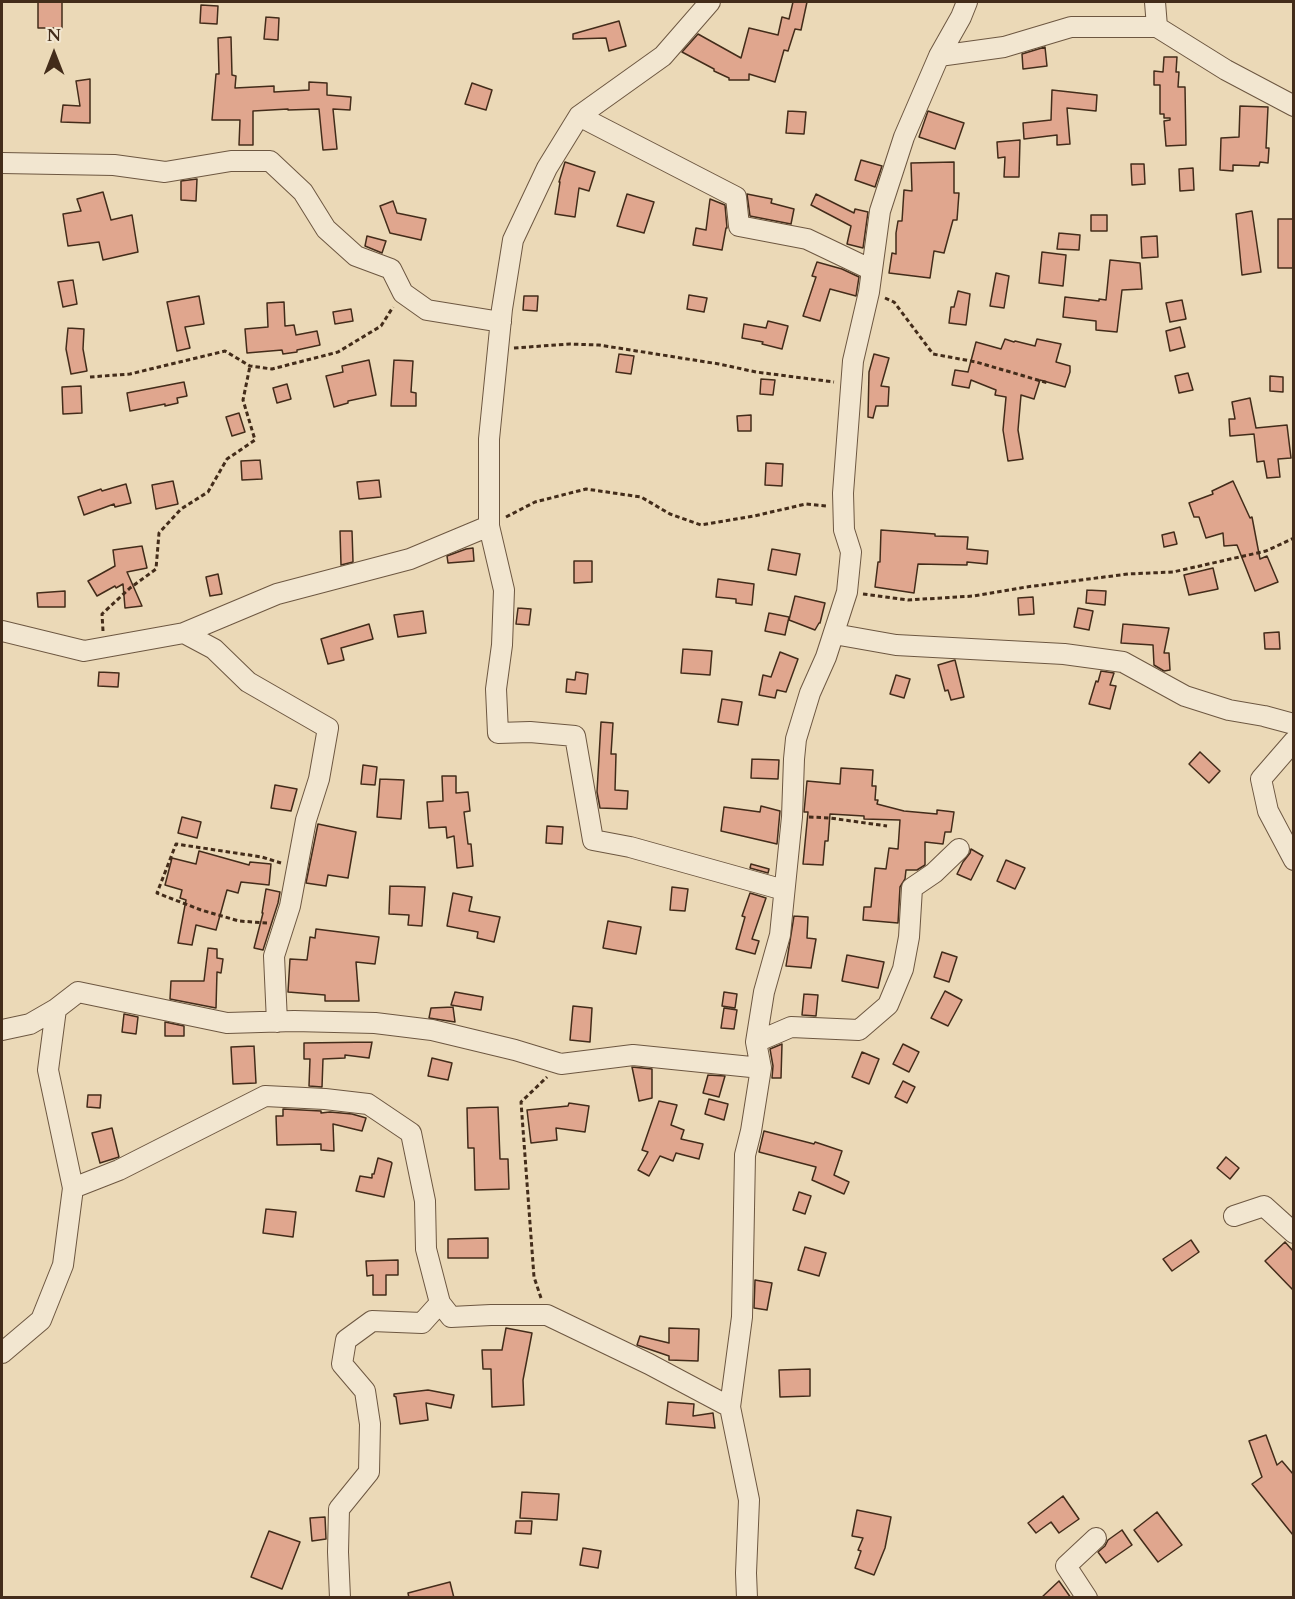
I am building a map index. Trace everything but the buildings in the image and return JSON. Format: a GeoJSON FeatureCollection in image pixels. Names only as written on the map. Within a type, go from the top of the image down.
{"type":"FeatureCollection","features":[{"type":"Feature","properties":{"kind":"street"},"geometry":{"type":"LineString","coordinates":[[710,2],[663,56],[579,116],[548,168],[513,240],[501,322],[489,439],[489,526],[504,590],[502,645],[496,688],[498,733],[530,732],[575,736],[593,840],[640,850],[784,890]]}},
{"type":"Feature","properties":{"kind":"street"},"geometry":{"type":"LineString","coordinates":[[747,1598],[749,1500],[729,1407],[742,1317],[745,1155],[762,1068],[756,1042],[764,992],[780,935],[792,817],[796,739],[810,693],[826,657],[847,592],[851,552],[844,530],[843,494],[851,384],[853,361],[869,292],[880,211],[904,137],[939,56],[967,2]]}},
{"type":"Feature","properties":{"kind":"street"},"geometry":{"type":"LineString","coordinates":[[1155,2],[1157,27]]}},
{"type":"Feature","properties":{"kind":"street"},"geometry":{"type":"LineString","coordinates":[[939,56],[1004,47],[1071,27],[1157,27],[1226,70],[1293,106]]}},
{"type":"Feature","properties":{"kind":"street"},"geometry":{"type":"LineString","coordinates":[[579,116],[736,198],[739,226],[807,239],[872,270]]}},
{"type":"Feature","properties":{"kind":"street"},"geometry":{"type":"LineString","coordinates":[[2,163],[114,165],[165,172],[231,161],[270,161],[303,192],[326,229],[356,256],[391,269],[403,293],[427,310],[501,322]]}},
{"type":"Feature","properties":{"kind":"street"},"geometry":{"type":"LineString","coordinates":[[2,631],[84,651],[184,633],[277,594],[410,559],[489,526]]}},
{"type":"Feature","properties":{"kind":"street"},"geometry":{"type":"LineString","coordinates":[[184,633],[214,649],[248,682],[328,728],[319,779],[306,819],[290,906],[274,956],[277,1022]]}},
{"type":"Feature","properties":{"kind":"street"},"geometry":{"type":"LineString","coordinates":[[834,634],[896,645],[1064,654],[1123,662],[1185,696],[1229,710],[1293,724]]}},
{"type":"Feature","properties":{"kind":"street"},"geometry":{"type":"LineString","coordinates":[[1293,741],[1261,779],[1268,811],[1293,860]]}},
{"type":"Feature","properties":{"kind":"street"},"geometry":{"type":"LineString","coordinates":[[756,1042],[790,1027],[859,1030],[888,1005],[903,969],[909,937],[912,888],[934,873],[959,849]]}},
{"type":"Feature","properties":{"kind":"street"},"geometry":{"type":"LineString","coordinates":[[2,1030],[30,1024],[56,1009],[78,992],[227,1023],[375,1023],[432,1030],[515,1050],[561,1064],[633,1055],[762,1068]]}},
{"type":"Feature","properties":{"kind":"street"},"geometry":{"type":"LineString","coordinates":[[2,1353],[41,1320],[63,1265],[73,1188],[48,1070],[56,1009]]}},
{"type":"Feature","properties":{"kind":"street"},"geometry":{"type":"LineString","coordinates":[[73,1188],[119,1170],[266,1096],[368,1104],[411,1133],[425,1201],[426,1249],[440,1303],[451,1317],[548,1315],[649,1364],[729,1407]]}},
{"type":"Feature","properties":{"kind":"street"},"geometry":{"type":"LineString","coordinates":[[1234,1216],[1264,1206],[1293,1233]]}},
{"type":"Feature","properties":{"kind":"street"},"geometry":{"type":"LineString","coordinates":[[340,1598],[339,1509],[369,1472],[370,1424],[365,1390],[342,1364],[346,1340],[372,1321],[422,1323],[440,1303]]}},
{"type":"Feature","properties":{"kind":"street"},"geometry":{"type":"LineString","coordinates":[[1087,1598],[1066,1566],[1096,1538]]}},
{"type":"Feature","properties":{"kind":"path"},"geometry":{"type":"LineString","coordinates":[[869,292],[894,302],[933,354],[976,362],[1048,383]]}},
{"type":"Feature","properties":{"kind":"path"},"geometry":{"type":"LineString","coordinates":[[90,377],[130,374],[225,351],[250,366],[272,369],[338,352],[381,326],[403,293]]}},
{"type":"Feature","properties":{"kind":"path"},"geometry":{"type":"LineString","coordinates":[[499,350],[570,344],[599,345],[756,372],[851,384]]}},
{"type":"Feature","properties":{"kind":"path"},"geometry":{"type":"LineString","coordinates":[[104,648],[102,614],[130,588],[156,569],[159,532],[181,509],[208,492],[227,459],[255,440],[243,400],[250,366]]}},
{"type":"Feature","properties":{"kind":"path"},"geometry":{"type":"LineString","coordinates":[[489,526],[535,502],[586,489],[641,497],[670,514],[701,525],[806,504],[843,507]]}},
{"type":"Feature","properties":{"kind":"path"},"geometry":{"type":"LineString","coordinates":[[847,592],[908,600],[974,596],[1128,574],[1173,572],[1266,551],[1293,538]]}},
{"type":"Feature","properties":{"kind":"path"},"geometry":{"type":"LineString","coordinates":[[792,817],[830,818],[887,826]]}},
{"type":"Feature","properties":{"kind":"path"},"geometry":{"type":"LineString","coordinates":[[285,924],[239,921],[201,910],[157,893],[176,844],[262,857],[297,868]]}},
{"type":"Feature","properties":{"kind":"path"},"geometry":{"type":"LineString","coordinates":[[548,1315],[534,1277],[521,1102],[561,1064]]}}]}
